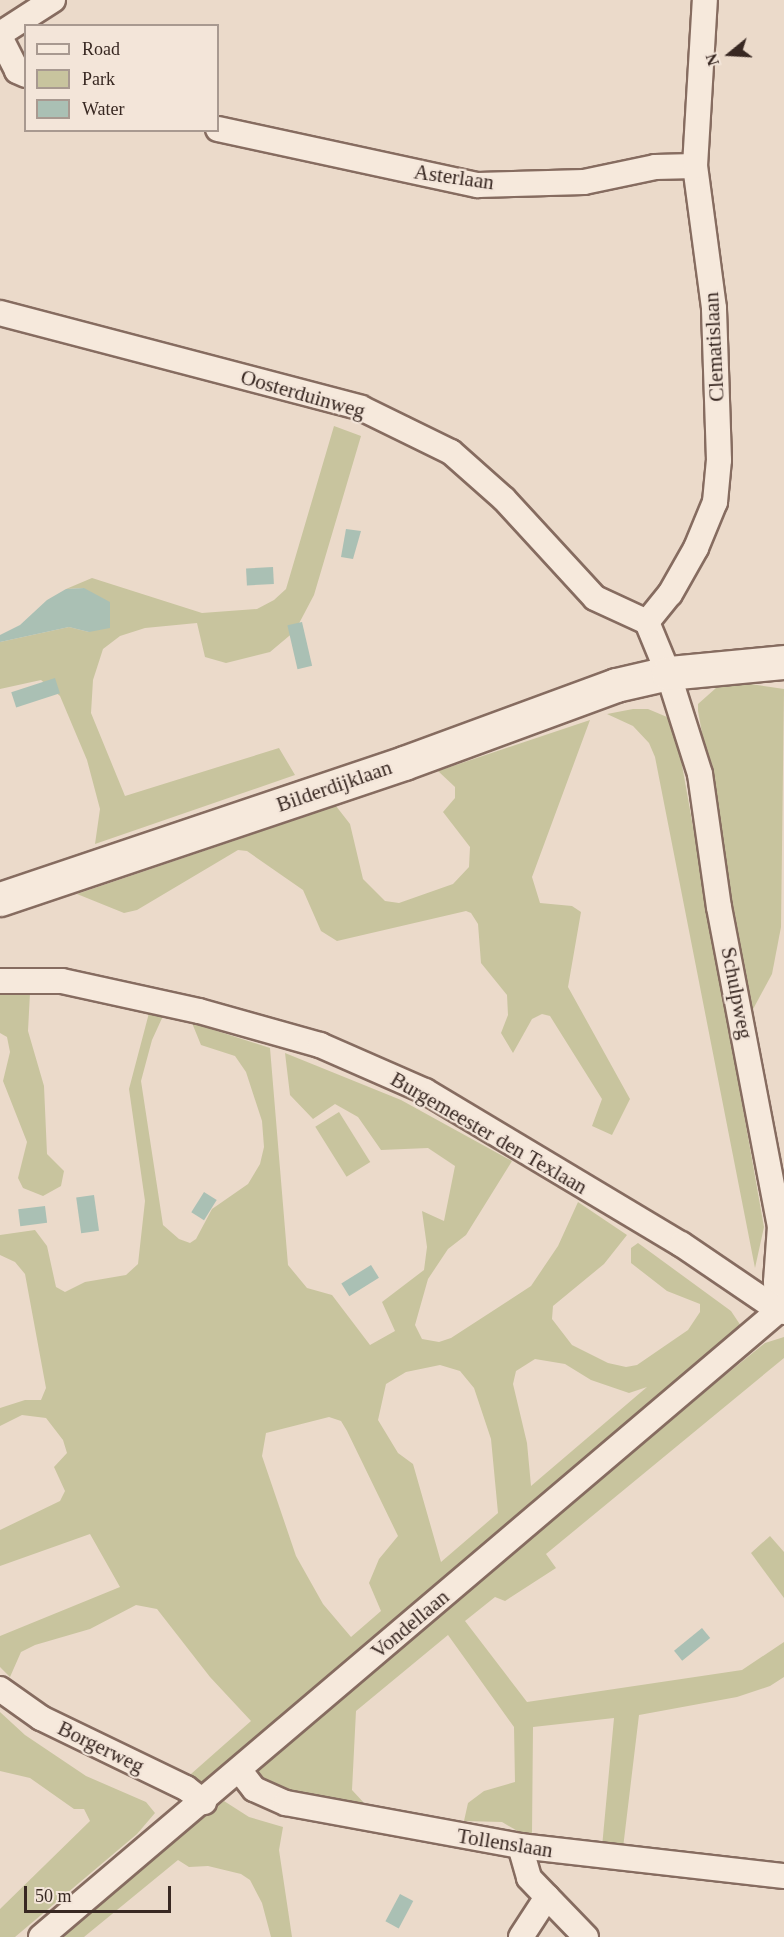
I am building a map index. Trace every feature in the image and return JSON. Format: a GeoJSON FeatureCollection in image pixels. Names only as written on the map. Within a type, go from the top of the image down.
{"type":"FeatureCollection","features":[{"type":"Feature","properties":{"kind":"street"},"geometry":{"type":"LineString","coordinates":[[24,74],[17,71],[0,35],[53,0]]}},
{"type":"Feature","properties":{"kind":"street","name":"Clematislaan"},"geometry":{"type":"LineString","coordinates":[[647,622],[669,594],[696,548],[715,502],[719,460],[714,308],[695,166],[705,0]]}},
{"type":"Feature","properties":{"kind":"street","name":"Asterlaan"},"geometry":{"type":"LineString","coordinates":[[219,129],[478,185],[584,182],[655,167],[695,166]]}},
{"type":"Feature","properties":{"kind":"street","name":"Oosterduinweg"},"geometry":{"type":"LineString","coordinates":[[0,313],[361,408],[451,452],[504,498],[595,598],[647,622]]}},
{"type":"Feature","properties":{"kind":"street"},"geometry":{"type":"LineString","coordinates":[[647,622],[668,673],[784,662]]}},
{"type":"Feature","properties":{"kind":"street","name":"Bilderdijklaan"},"geometry":{"type":"LineString","coordinates":[[0,899],[393,767],[616,685],[668,673]]}},
{"type":"Feature","properties":{"kind":"street","name":"Schulpweg"},"geometry":{"type":"LineString","coordinates":[[668,673],[700,774],[719,907],[780,1226],[782,1309]]}},
{"type":"Feature","properties":{"kind":"street","name":"Burgemeester den Texlaan"},"geometry":{"type":"LineString","coordinates":[[0,981],[62,981],[199,1011],[320,1045],[425,1091],[681,1244],[782,1309]]}},
{"type":"Feature","properties":{"kind":"street","name":"Vondellaan"},"geometry":{"type":"LineString","coordinates":[[48,1935],[782,1309]]}},
{"type":"Feature","properties":{"kind":"street","name":"Borgerweg"},"geometry":{"type":"LineString","coordinates":[[0,1689],[41,1718],[186,1788],[204,1802]]}},
{"type":"Feature","properties":{"kind":"street","name":"Tollenslaan"},"geometry":{"type":"LineString","coordinates":[[240,1771],[254,1789],[286,1803],[520,1846],[784,1876]]}},
{"type":"Feature","properties":{"kind":"street"},"geometry":{"type":"LineString","coordinates":[[520,1846],[529,1878],[586,1937]]}},
{"type":"Feature","properties":{"kind":"street"},"geometry":{"type":"LineString","coordinates":[[521,1937],[547,1897]]}},
{"type":"Feature","properties":{"kind":"green space"},"geometry":{"type":"Polygon","coordinates":[[[334,426],[361,436],[314,595],[295,631],[270,652],[226,663],[205,657],[197,623],[145,628],[120,636],[103,649],[93,680],[91,713],[125,796],[279,748],[295,775],[95,844],[100,809],[87,760],[60,696],[41,680],[0,689],[0,642],[69,627],[89,632],[84,588],[66,589],[92,578],[202,613],[257,609],[274,600],[286,589],[334,426]]]}},
{"type":"Feature","properties":{"kind":"green space"},"geometry":{"type":"Polygon","coordinates":[[[744,683],[784,689],[781,927],[772,974],[752,1011],[698,711],[698,704],[716,688],[744,683]]]}},
{"type":"Feature","properties":{"kind":"green space"},"geometry":{"type":"Polygon","coordinates":[[[633,709],[648,709],[667,717],[676,731],[764,1227],[755,1268],[655,757],[649,743],[633,726],[607,714],[633,709]]]}},
{"type":"Feature","properties":{"kind":"green space"},"geometry":{"type":"Polygon","coordinates":[[[590,720],[532,877],[540,903],[572,906],[581,912],[568,987],[630,1099],[612,1135],[592,1126],[602,1099],[550,1016],[542,1014],[532,1019],[513,1053],[501,1033],[508,1015],[507,995],[481,963],[478,924],[471,913],[466,911],[337,941],[321,931],[303,890],[247,851],[238,850],[137,910],[124,913],[77,894],[336,806],[350,824],[363,879],[385,901],[399,903],[453,884],[469,867],[470,847],[443,812],[455,798],[455,787],[438,771],[590,720]]]}},
{"type":"Feature","properties":{"kind":"green space"},"geometry":{"type":"Polygon","coordinates":[[[0,991],[30,993],[28,1031],[44,1086],[47,1154],[64,1171],[61,1186],[43,1196],[23,1188],[18,1178],[27,1142],[3,1081],[10,1052],[7,1037],[0,1033],[0,991]]]}},
{"type":"Feature","properties":{"kind":"green space"},"geometry":{"type":"Polygon","coordinates":[[[149,1013],[163,1016],[152,1040],[141,1081],[163,1225],[179,1239],[190,1243],[196,1239],[212,1209],[248,1184],[260,1164],[264,1147],[262,1121],[246,1072],[235,1056],[201,1045],[192,1023],[270,1048],[288,1265],[307,1288],[332,1295],[370,1345],[395,1331],[382,1302],[424,1270],[427,1247],[422,1211],[444,1221],[455,1166],[428,1148],[381,1150],[358,1117],[335,1104],[313,1119],[290,1095],[285,1053],[401,1100],[512,1161],[466,1235],[448,1249],[428,1279],[415,1325],[422,1339],[439,1342],[451,1338],[531,1286],[558,1246],[578,1202],[627,1235],[604,1264],[553,1306],[552,1319],[572,1345],[608,1363],[626,1367],[637,1365],[688,1330],[700,1312],[700,1304],[667,1291],[631,1263],[631,1248],[638,1243],[731,1311],[741,1326],[203,1785],[191,1774],[251,1721],[210,1677],[157,1609],[136,1605],[90,1629],[35,1645],[21,1652],[10,1677],[0,1667],[0,1636],[120,1587],[90,1534],[0,1566],[0,1530],[60,1501],[65,1491],[54,1467],[67,1453],[63,1440],[46,1418],[22,1415],[0,1426],[0,1408],[25,1400],[41,1400],[46,1388],[25,1274],[15,1262],[0,1255],[0,1235],[35,1230],[47,1246],[56,1287],[65,1292],[85,1282],[126,1275],[138,1264],[145,1201],[129,1089],[149,1013]],[[535,1359],[516,1371],[513,1384],[527,1443],[531,1486],[647,1387],[629,1393],[591,1380],[565,1364],[535,1359]],[[440,1365],[406,1372],[386,1384],[378,1420],[398,1453],[413,1464],[441,1562],[498,1513],[491,1439],[474,1388],[460,1371],[440,1365]],[[329,1417],[266,1433],[262,1456],[296,1556],[323,1604],[351,1637],[381,1611],[369,1583],[379,1559],[398,1536],[341,1421],[329,1417]]]}},
{"type":"Feature","properties":{"kind":"green space"},"geometry":{"type":"Polygon","coordinates":[[[339,1112],[370,1162],[347,1177],[315,1127],[339,1112]]]}},
{"type":"Feature","properties":{"kind":"green space"},"geometry":{"type":"Polygon","coordinates":[[[784,1337],[784,1358],[546,1554],[556,1568],[505,1601],[495,1597],[465,1621],[527,1702],[742,1670],[784,1642],[784,1677],[770,1686],[737,1697],[639,1715],[623,1848],[602,1847],[614,1718],[533,1727],[532,1834],[521,1833],[502,1822],[464,1821],[468,1803],[484,1791],[515,1782],[514,1727],[448,1635],[356,1711],[352,1790],[389,1830],[327,1816],[251,1775],[718,1381],[765,1343],[784,1337]]]}},
{"type":"Feature","properties":{"kind":"green space"},"geometry":{"type":"Polygon","coordinates":[[[770,1536],[784,1552],[784,1598],[751,1553],[770,1536]]]}},
{"type":"Feature","properties":{"kind":"green space"},"geometry":{"type":"Polygon","coordinates":[[[0,1712],[25,1735],[86,1776],[146,1802],[155,1813],[137,1834],[15,1937],[0,1937],[0,1909],[90,1821],[84,1809],[74,1809],[30,1778],[0,1771],[0,1712]]]}},
{"type":"Feature","properties":{"kind":"green space"},"geometry":{"type":"Polygon","coordinates":[[[224,1801],[249,1817],[283,1827],[279,1850],[292,1937],[271,1937],[262,1903],[250,1880],[241,1874],[208,1866],[189,1867],[178,1860],[84,1937],[65,1937],[61,1932],[151,1855],[224,1801]]]}},
{"type":"Feature","properties":{"kind":"water"},"geometry":{"type":"Polygon","coordinates":[[[346,529],[361,531],[353,559],[341,557],[346,529]]]}},
{"type":"Feature","properties":{"kind":"water"},"geometry":{"type":"Polygon","coordinates":[[[273,567],[274,584],[247,585],[246,568],[273,567]]]}},
{"type":"Feature","properties":{"kind":"water"},"geometry":{"type":"Polygon","coordinates":[[[84,588],[110,602],[110,628],[89,632],[69,627],[0,642],[0,635],[20,625],[47,600],[66,589],[84,588]]]}},
{"type":"Feature","properties":{"kind":"water"},"geometry":{"type":"Polygon","coordinates":[[[302,622],[312,666],[298,669],[287,625],[302,622]]]}},
{"type":"Feature","properties":{"kind":"water"},"geometry":{"type":"Polygon","coordinates":[[[55,678],[60,693],[16,707],[11,692],[55,678]]]}},
{"type":"Feature","properties":{"kind":"water"},"geometry":{"type":"Polygon","coordinates":[[[204,1192],[217,1200],[204,1220],[191,1212],[204,1192]]]}},
{"type":"Feature","properties":{"kind":"water"},"geometry":{"type":"Polygon","coordinates":[[[94,1195],[99,1231],[81,1233],[76,1198],[94,1195]]]}},
{"type":"Feature","properties":{"kind":"water"},"geometry":{"type":"Polygon","coordinates":[[[45,1206],[47,1223],[20,1226],[18,1209],[45,1206]]]}},
{"type":"Feature","properties":{"kind":"water"},"geometry":{"type":"Polygon","coordinates":[[[371,1265],[379,1278],[349,1296],[341,1284],[371,1265]]]}},
{"type":"Feature","properties":{"kind":"water"},"geometry":{"type":"Polygon","coordinates":[[[702,1628],[710,1638],[682,1661],[674,1651],[702,1628]]]}},
{"type":"Feature","properties":{"kind":"water"},"geometry":{"type":"Polygon","coordinates":[[[400,1894],[413,1901],[399,1928],[385,1921],[400,1894]]]}}]}
